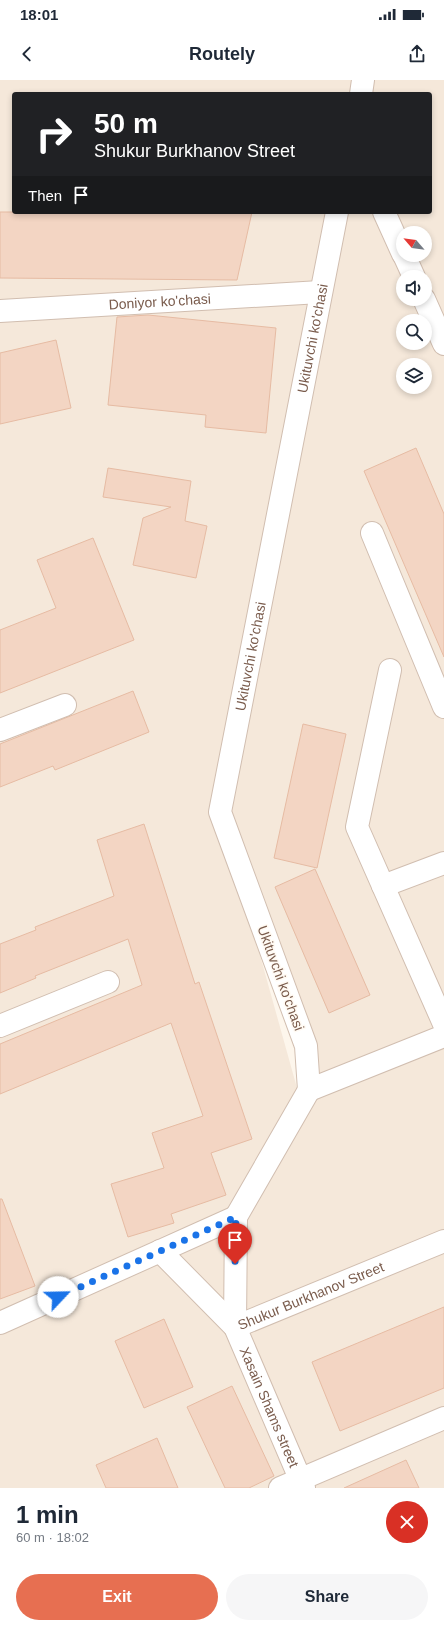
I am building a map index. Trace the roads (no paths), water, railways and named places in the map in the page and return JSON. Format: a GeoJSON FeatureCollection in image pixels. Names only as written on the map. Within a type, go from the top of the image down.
{"type":"FeatureCollection","features":[{"type":"Feature","properties":{"kind":"street"},"geometry":{"type":"LineString","coordinates":[[361,92],[363,80]]}},
{"type":"Feature","properties":{"kind":"street","name":"Ukituvchi ko'chasi"},"geometry":{"type":"LineString","coordinates":[[309,1090],[306,1046],[220,812],[320,292],[337,214]]}},
{"type":"Feature","properties":{"kind":"street"},"geometry":{"type":"LineString","coordinates":[[385,214],[396,239]]}},
{"type":"Feature","properties":{"kind":"street","name":"Doniyor ko'chasi"},"geometry":{"type":"LineString","coordinates":[[0,311],[320,292]]}},
{"type":"Feature","properties":{"kind":"street"},"geometry":{"type":"LineString","coordinates":[[427,306],[444,344]]}},
{"type":"Feature","properties":{"kind":"street"},"geometry":{"type":"LineString","coordinates":[[372,533],[444,707]]}},
{"type":"Feature","properties":{"kind":"street"},"geometry":{"type":"LineString","coordinates":[[390,670],[357,827],[444,1024]]}},
{"type":"Feature","properties":{"kind":"street"},"geometry":{"type":"LineString","coordinates":[[0,730],[65,705]]}},
{"type":"Feature","properties":{"kind":"street"},"geometry":{"type":"LineString","coordinates":[[383,886],[444,863]]}},
{"type":"Feature","properties":{"kind":"street"},"geometry":{"type":"LineString","coordinates":[[0,1026],[108,982]]}},
{"type":"Feature","properties":{"kind":"street"},"geometry":{"type":"LineString","coordinates":[[309,1090],[444,1036]]}},
{"type":"Feature","properties":{"kind":"street","name":"Shukur Burkhanov Street"},"geometry":{"type":"LineString","coordinates":[[309,1090],[236,1217],[235,1327],[444,1241]]}},
{"type":"Feature","properties":{"kind":"street"},"geometry":{"type":"LineString","coordinates":[[0,1323],[236,1217]]}},
{"type":"Feature","properties":{"kind":"street"},"geometry":{"type":"LineString","coordinates":[[160,1251],[235,1327]]}},
{"type":"Feature","properties":{"kind":"street","name":"Xasain Shams street"},"geometry":{"type":"LineString","coordinates":[[235,1327],[301,1483]]}},
{"type":"Feature","properties":{"kind":"street"},"geometry":{"type":"LineString","coordinates":[[280,1488],[301,1483],[444,1418]]}}]}
